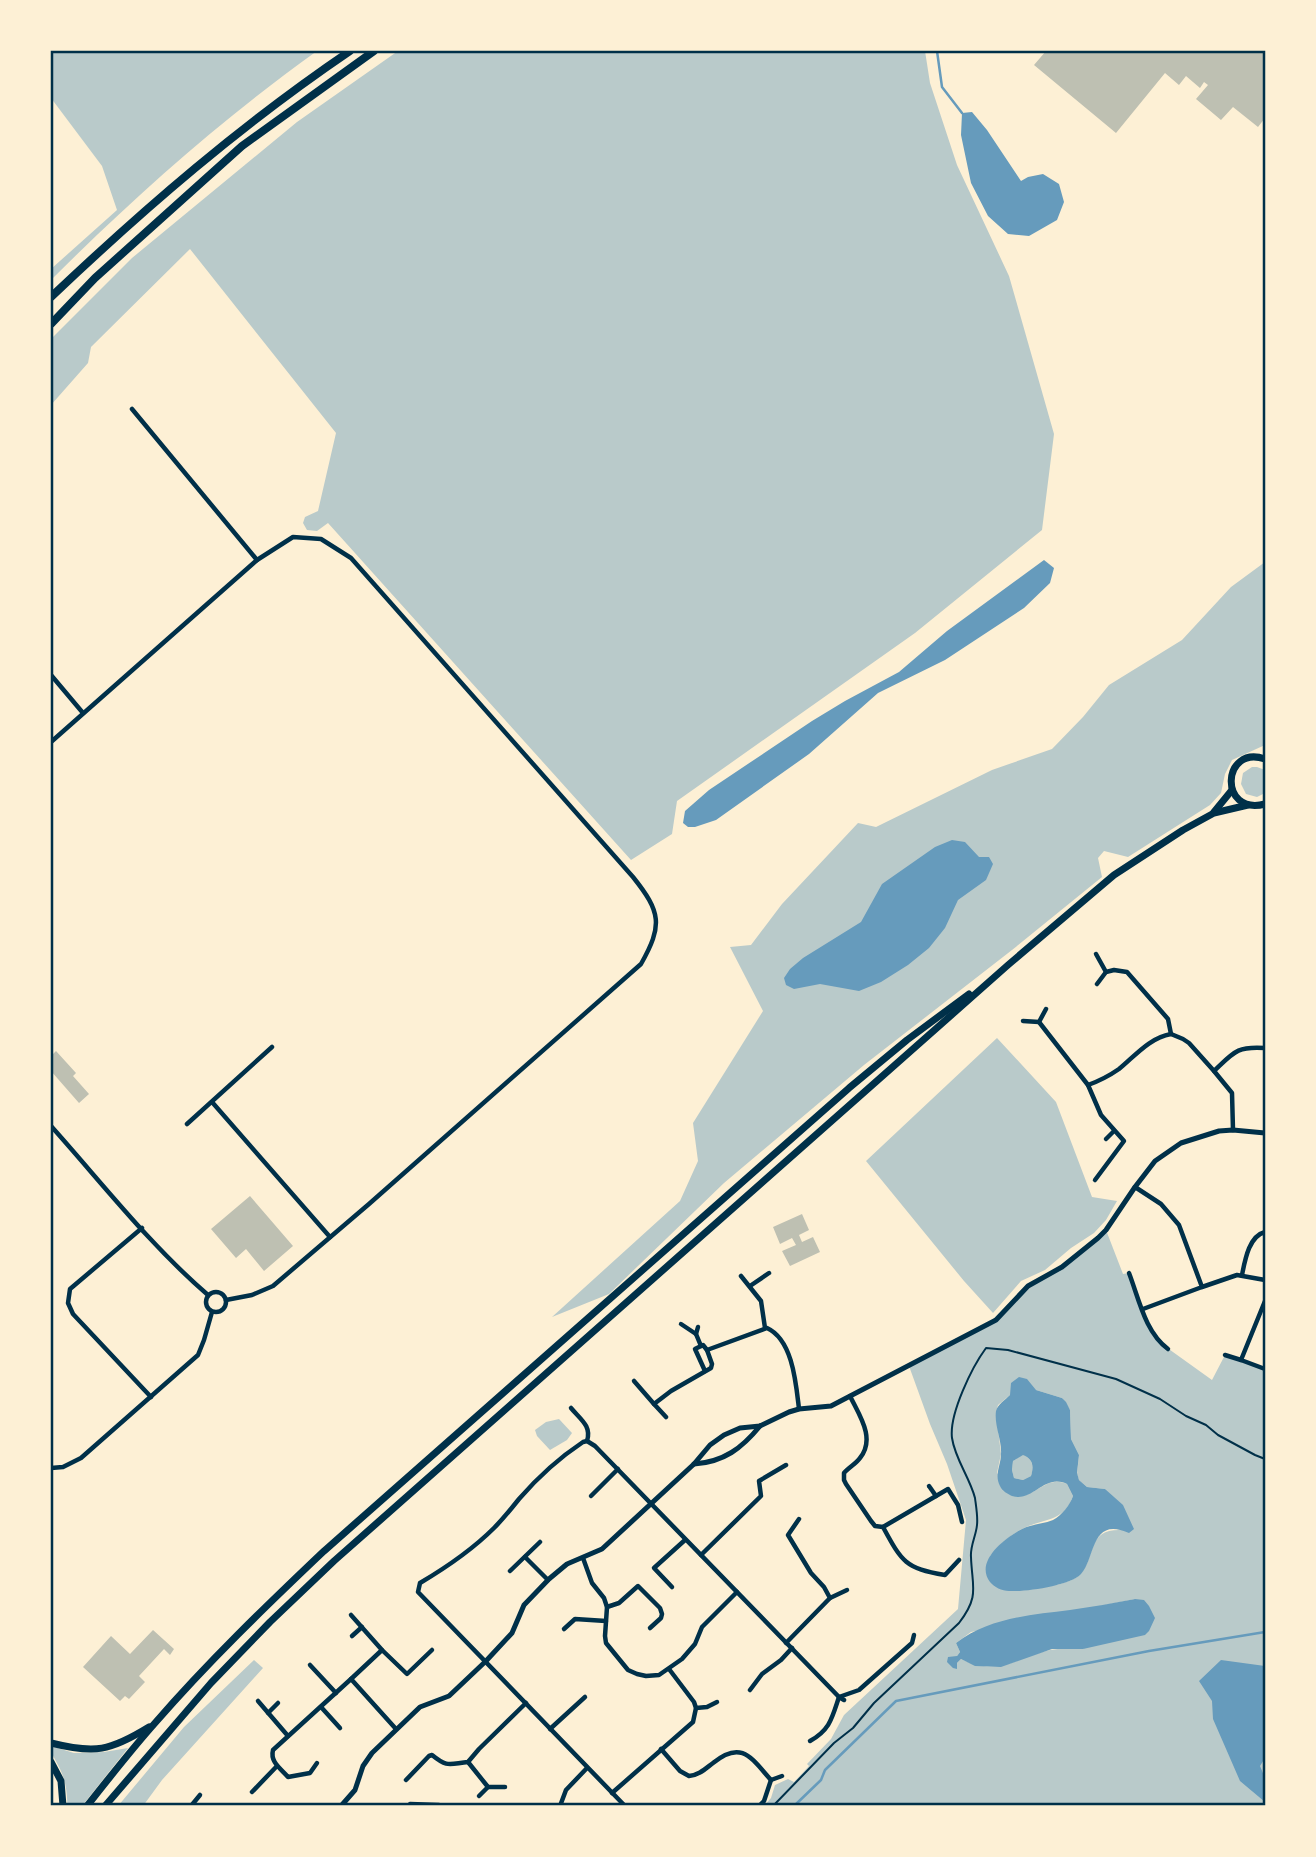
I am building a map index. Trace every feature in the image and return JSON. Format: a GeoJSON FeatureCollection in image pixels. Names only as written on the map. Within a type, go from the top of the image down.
{"type":"FeatureCollection","features":[{"type":"Feature","properties":{"kind":"highway"},"geometry":{"type":"LineString","coordinates":[[51,297],[147,207],[201,162],[282,98],[350,51]]}},
{"type":"Feature","properties":{"kind":"highway"},"geometry":{"type":"LineString","coordinates":[[51,324],[95,278],[242,146],[374,51]]}},
{"type":"Feature","properties":{"kind":"main road"},"geometry":{"type":"LineString","coordinates":[[1263,756],[1242,760],[1232,773],[1230,782],[1232,790],[1241,802],[1256,806],[1265,804]]}},
{"type":"Feature","properties":{"kind":"main road"},"geometry":{"type":"LineString","coordinates":[[1213,813],[1232,790]]}},
{"type":"Feature","properties":{"kind":"main road"},"geometry":{"type":"LineString","coordinates":[[105,1806],[211,1683],[334,1561],[1008,965],[1114,875],[1213,813],[1248,805]]}},
{"type":"Feature","properties":{"kind":"main road"},"geometry":{"type":"LineString","coordinates":[[87,1806],[154,1724],[263,1609],[324,1551],[849,1088],[907,1040],[1008,965]]}},
{"type":"Feature","properties":{"kind":"main road"},"geometry":{"type":"LineString","coordinates":[[51,1743],[88,1750],[110,1748],[154,1724]]}},
{"type":"Feature","properties":{"kind":"main road"},"geometry":{"type":"LineString","coordinates":[[51,1762],[61,1781],[63,1806]]}},
{"type":"Feature","properties":{"kind":"street"},"geometry":{"type":"LineString","coordinates":[[132,409],[257,560]]}},
{"type":"Feature","properties":{"kind":"street"},"geometry":{"type":"LineString","coordinates":[[51,742],[257,560],[293,537],[321,539],[351,558],[633,877],[649,898],[656,920],[655,936],[641,964],[273,1286],[253,1295],[226,1300]]}},
{"type":"Feature","properties":{"kind":"street"},"geometry":{"type":"LineString","coordinates":[[51,675],[83,713]]}},
{"type":"Feature","properties":{"kind":"street"},"geometry":{"type":"LineString","coordinates":[[1096,954],[1106,972]]}},
{"type":"Feature","properties":{"kind":"street"},"geometry":{"type":"LineString","coordinates":[[1097,984],[1106,972],[1127,972],[1168,1019],[1171,1034]]}},
{"type":"Feature","properties":{"kind":"street"},"geometry":{"type":"LineString","coordinates":[[1039,1022],[1046,1009]]}},
{"type":"Feature","properties":{"kind":"street"},"geometry":{"type":"LineString","coordinates":[[1023,1021],[1039,1022],[1088,1085],[1097,1108],[1124,1141],[1095,1180]]}},
{"type":"Feature","properties":{"kind":"street"},"geometry":{"type":"LineString","coordinates":[[1088,1085],[1118,1069],[1152,1040],[1171,1034],[1189,1043],[1232,1093],[1233,1130]]}},
{"type":"Feature","properties":{"kind":"street"},"geometry":{"type":"LineString","coordinates":[[187,1124],[272,1047]]}},
{"type":"Feature","properties":{"kind":"street"},"geometry":{"type":"LineString","coordinates":[[1214,1071],[1238,1050],[1246,1047],[1265,1048]]}},
{"type":"Feature","properties":{"kind":"street"},"geometry":{"type":"LineString","coordinates":[[212,1102],[330,1237]]}},
{"type":"Feature","properties":{"kind":"street"},"geometry":{"type":"LineString","coordinates":[[51,1126],[189,1279],[208,1296]]}},
{"type":"Feature","properties":{"kind":"street"},"geometry":{"type":"LineString","coordinates":[[341,1806],[355,1790],[367,1759],[396,1728],[420,1707],[449,1696],[512,1633],[524,1605],[548,1580],[568,1564],[602,1549],[694,1464],[704,1450],[740,1429],[760,1426],[799,1409],[828,1407],[996,1320],[1028,1286],[1062,1266],[1098,1238],[1155,1161],[1181,1143],[1206,1134],[1233,1130],[1265,1133]]}},
{"type":"Feature","properties":{"kind":"street"},"geometry":{"type":"LineString","coordinates":[[1105,1139],[1114,1131]]}},
{"type":"Feature","properties":{"kind":"street"},"geometry":{"type":"LineString","coordinates":[[1135,1187],[1161,1204],[1179,1225],[1202,1287]]}},
{"type":"Feature","properties":{"kind":"street"},"geometry":{"type":"LineString","coordinates":[[142,1228],[70,1289],[68,1303],[74,1314],[151,1397]]}},
{"type":"Feature","properties":{"kind":"street"},"geometry":{"type":"LineString","coordinates":[[1242,1275],[1253,1240],[1258,1234],[1265,1232]]}},
{"type":"Feature","properties":{"kind":"street"},"geometry":{"type":"LineString","coordinates":[[750,1286],[769,1273]]}},
{"type":"Feature","properties":{"kind":"street"},"geometry":{"type":"LineString","coordinates":[[1129,1273],[1152,1333],[1168,1349]]}},
{"type":"Feature","properties":{"kind":"street"},"geometry":{"type":"LineString","coordinates":[[1143,1309],[1242,1275],[1265,1280]]}},
{"type":"Feature","properties":{"kind":"street"},"geometry":{"type":"LineString","coordinates":[[741,1276],[761,1301],[765,1328]]}},
{"type":"Feature","properties":{"kind":"street"},"geometry":{"type":"LineString","coordinates":[[216,1292],[222,1294],[226,1306],[222,1311],[212,1312],[205,1305],[208,1296],[216,1292]]}},
{"type":"Feature","properties":{"kind":"street"},"geometry":{"type":"LineString","coordinates":[[1241,1360],[1265,1301]]}},
{"type":"Feature","properties":{"kind":"street"},"geometry":{"type":"LineString","coordinates":[[51,1468],[63,1467],[81,1458],[198,1355],[212,1312]]}},
{"type":"Feature","properties":{"kind":"street"},"geometry":{"type":"LineString","coordinates":[[681,1324],[696,1334],[701,1346]]}},
{"type":"Feature","properties":{"kind":"street"},"geometry":{"type":"LineString","coordinates":[[696,1334],[698,1326]]}},
{"type":"Feature","properties":{"kind":"street"},"geometry":{"type":"LineString","coordinates":[[707,1350],[765,1328],[770,1329],[785,1346],[792,1367],[799,1409]]}},
{"type":"Feature","properties":{"kind":"street"},"geometry":{"type":"LineString","coordinates":[[654,1404],[671,1391],[705,1371],[712,1366],[705,1345],[695,1350],[705,1371]]}},
{"type":"Feature","properties":{"kind":"street"},"geometry":{"type":"LineString","coordinates":[[1225,1355],[1265,1369]]}},
{"type":"Feature","properties":{"kind":"street"},"geometry":{"type":"LineString","coordinates":[[634,1381],[666,1417]]}},
{"type":"Feature","properties":{"kind":"street"},"geometry":{"type":"LineString","coordinates":[[850,1396],[864,1423],[867,1444],[860,1459],[844,1473],[844,1480],[873,1524],[883,1527],[898,1556],[908,1564],[945,1575],[959,1560]]}},
{"type":"Feature","properties":{"kind":"street"},"geometry":{"type":"LineString","coordinates":[[571,1408],[588,1428],[587,1441],[555,1462],[484,1537],[420,1583],[418,1592],[625,1806]]}},
{"type":"Feature","properties":{"kind":"street"},"geometry":{"type":"LineString","coordinates":[[694,1464],[717,1460],[738,1449],[760,1426]]}},
{"type":"Feature","properties":{"kind":"street"},"geometry":{"type":"LineString","coordinates":[[587,1441],[596,1446],[841,1698]]}},
{"type":"Feature","properties":{"kind":"street"},"geometry":{"type":"LineString","coordinates":[[701,1555],[761,1496],[759,1481],[786,1465]]}},
{"type":"Feature","properties":{"kind":"street"},"geometry":{"type":"LineString","coordinates":[[591,1496],[618,1469]]}},
{"type":"Feature","properties":{"kind":"street"},"geometry":{"type":"LineString","coordinates":[[929,1486],[936,1496]]}},
{"type":"Feature","properties":{"kind":"street"},"geometry":{"type":"LineString","coordinates":[[883,1527],[948,1489],[958,1505],[962,1521]]}},
{"type":"Feature","properties":{"kind":"street"},"geometry":{"type":"LineString","coordinates":[[799,1519],[788,1535],[830,1598]]}},
{"type":"Feature","properties":{"kind":"street"},"geometry":{"type":"LineString","coordinates":[[671,1587],[654,1568],[685,1540]]}},
{"type":"Feature","properties":{"kind":"street"},"geometry":{"type":"LineString","coordinates":[[510,1571],[540,1542]]}},
{"type":"Feature","properties":{"kind":"street"},"geometry":{"type":"LineString","coordinates":[[525,1557],[548,1580]]}},
{"type":"Feature","properties":{"kind":"street"},"geometry":{"type":"LineString","coordinates":[[583,1558],[592,1583],[604,1598],[607,1607],[604,1636],[606,1643],[628,1670],[646,1676],[659,1675],[690,1652],[702,1626],[737,1592]]}},
{"type":"Feature","properties":{"kind":"street"},"geometry":{"type":"LineString","coordinates":[[607,1607],[619,1603],[638,1586],[660,1608],[662,1614],[650,1628]]}},
{"type":"Feature","properties":{"kind":"street"},"geometry":{"type":"LineString","coordinates":[[786,1643],[830,1598],[847,1590]]}},
{"type":"Feature","properties":{"kind":"street"},"geometry":{"type":"LineString","coordinates":[[351,1615],[407,1674],[432,1650]]}},
{"type":"Feature","properties":{"kind":"street"},"geometry":{"type":"LineString","coordinates":[[564,1629],[575,1619],[606,1621]]}},
{"type":"Feature","properties":{"kind":"street"},"geometry":{"type":"LineString","coordinates":[[352,1636],[362,1627]]}},
{"type":"Feature","properties":{"kind":"street"},"geometry":{"type":"LineString","coordinates":[[810,1741],[822,1734],[830,1723],[841,1698],[859,1690],[912,1643],[914,1635]]}},
{"type":"Feature","properties":{"kind":"street"},"geometry":{"type":"LineString","coordinates":[[750,1690],[762,1674],[792,1648]]}},
{"type":"Feature","properties":{"kind":"street"},"geometry":{"type":"LineString","coordinates":[[317,1763],[310,1773],[288,1777],[271,1757],[272,1750],[382,1650]]}},
{"type":"Feature","properties":{"kind":"street"},"geometry":{"type":"LineString","coordinates":[[310,1665],[336,1692]]}},
{"type":"Feature","properties":{"kind":"street"},"geometry":{"type":"LineString","coordinates":[[612,1793],[693,1722],[696,1709],[694,1702],[669,1669]]}},
{"type":"Feature","properties":{"kind":"street"},"geometry":{"type":"LineString","coordinates":[[351,1679],[396,1728]]}},
{"type":"Feature","properties":{"kind":"street"},"geometry":{"type":"LineString","coordinates":[[550,1729],[585,1697]]}},
{"type":"Feature","properties":{"kind":"street"},"geometry":{"type":"LineString","coordinates":[[258,1701],[288,1735]]}},
{"type":"Feature","properties":{"kind":"street"},"geometry":{"type":"LineString","coordinates":[[696,1709],[717,1702]]}},
{"type":"Feature","properties":{"kind":"street"},"geometry":{"type":"LineString","coordinates":[[268,1713],[278,1703]]}},
{"type":"Feature","properties":{"kind":"street"},"geometry":{"type":"LineString","coordinates":[[406,1780],[432,1755],[446,1765],[468,1762],[526,1703]]}},
{"type":"Feature","properties":{"kind":"street"},"geometry":{"type":"LineString","coordinates":[[321,1707],[340,1728]]}},
{"type":"Feature","properties":{"kind":"street"},"geometry":{"type":"LineString","coordinates":[[661,1749],[680,1771],[689,1776],[702,1772],[726,1754],[741,1752],[748,1754],[771,1780]]}},
{"type":"Feature","properties":{"kind":"street"},"geometry":{"type":"LineString","coordinates":[[468,1762],[488,1787]]}},
{"type":"Feature","properties":{"kind":"street"},"geometry":{"type":"LineString","coordinates":[[252,1792],[278,1766]]}},
{"type":"Feature","properties":{"kind":"street"},"geometry":{"type":"LineString","coordinates":[[560,1806],[566,1790],[587,1768]]}},
{"type":"Feature","properties":{"kind":"street"},"geometry":{"type":"LineString","coordinates":[[771,1780],[782,1776]]}},
{"type":"Feature","properties":{"kind":"street"},"geometry":{"type":"LineString","coordinates":[[759,1806],[764,1801],[771,1780]]}},
{"type":"Feature","properties":{"kind":"street"},"geometry":{"type":"LineString","coordinates":[[479,1796],[488,1787],[505,1787]]}},
{"type":"Feature","properties":{"kind":"street"},"geometry":{"type":"LineString","coordinates":[[191,1806],[200,1795]]}},
{"type":"Feature","properties":{"kind":"street"},"geometry":{"type":"LineString","coordinates":[[408,1806],[439,1805]]}},
{"type":"Feature","properties":{"kind":"path"},"geometry":{"type":"LineString","coordinates":[[773,1806],[967,1613],[973,1600],[974,1578],[970,1554],[977,1524],[974,1497],[952,1438],[953,1416],[974,1367],[986,1348],[1008,1350],[1116,1379],[1160,1399],[1265,1459]]}},
{"type":"Feature","properties":{"kind":"shaded area"},"geometry":{"type":"Polygon","coordinates":[[[51,51],[317,51],[179,160],[51,280],[51,269],[117,210],[102,166],[51,98],[51,51]]]}},
{"type":"Feature","properties":{"kind":"shaded area"},"geometry":{"type":"Polygon","coordinates":[[[398,51],[925,51],[930,83],[957,165],[1009,276],[1054,434],[1042,530],[915,633],[677,801],[672,834],[631,860],[328,523],[317,531],[307,530],[303,523],[305,517],[318,511],[336,433],[190,249],[91,347],[88,363],[51,405],[51,339],[132,258],[297,122],[398,51]]]}},
{"type":"Feature","properties":{"kind":"shaded area"},"geometry":{"type":"Polygon","coordinates":[[[1265,562],[1265,745],[1232,760],[1225,774],[1221,793],[1210,805],[1128,857],[1104,851],[1098,858],[1102,877],[864,1065],[724,1183],[609,1294],[552,1317],[680,1201],[698,1161],[693,1123],[763,1011],[730,947],[751,945],[782,904],[858,823],[876,827],[992,770],[1052,749],[1109,685],[1182,640],[1231,587],[1265,562]]]}},
{"type":"Feature","properties":{"kind":"shaded area"},"geometry":{"type":"Polygon","coordinates":[[[1252,767],[1265,770],[1265,793],[1257,797],[1246,794],[1241,784],[1243,773],[1252,767]]]}},
{"type":"Feature","properties":{"kind":"shaded area"},"geometry":{"type":"Polygon","coordinates":[[[997,1038],[1056,1102],[1092,1197],[1117,1201],[1106,1220],[1094,1233],[1045,1270],[1021,1281],[993,1313],[866,1161],[997,1038]]]}},
{"type":"Feature","properties":{"kind":"shaded area"},"geometry":{"type":"Polygon","coordinates":[[[1106,1230],[1123,1274],[1129,1273],[1152,1333],[1159,1342],[1212,1380],[1225,1355],[1265,1369],[1265,1806],[764,1806],[771,1798],[775,1785],[788,1779],[794,1782],[831,1739],[844,1715],[958,1609],[966,1520],[909,1366],[987,1325],[1021,1292],[1106,1230]],[[1036,1390],[1010,1395],[998,1405],[996,1413],[1001,1454],[997,1473],[1013,1496],[1028,1494],[1046,1484],[1059,1482],[1067,1484],[1073,1496],[1059,1515],[1019,1530],[990,1556],[1057,1585],[1080,1575],[1094,1544],[1103,1533],[1121,1530],[1105,1489],[1087,1487],[1079,1480],[1079,1455],[1071,1439],[1070,1410],[1062,1398],[1036,1390]],[[1135,1599],[971,1632],[956,1643],[960,1652],[957,1663],[961,1659],[974,1664],[996,1666],[1050,1650],[1083,1649],[1135,1599]]]}},
{"type":"Feature","properties":{"kind":"shaded area"},"geometry":{"type":"Polygon","coordinates":[[[559,1419],[572,1433],[567,1440],[550,1450],[535,1430],[546,1422],[559,1419]]]}},
{"type":"Feature","properties":{"kind":"shaded area"},"geometry":{"type":"Polygon","coordinates":[[[1023,1454],[1031,1461],[1032,1466],[1031,1476],[1023,1480],[1014,1478],[1012,1470],[1013,1461],[1023,1454]]]}},
{"type":"Feature","properties":{"kind":"shaded area"},"geometry":{"type":"Polygon","coordinates":[[[254,1660],[263,1668],[162,1780],[143,1806],[118,1806],[184,1727],[254,1660]]]}},
{"type":"Feature","properties":{"kind":"shaded area"},"geometry":{"type":"Polygon","coordinates":[[[51,1746],[74,1753],[128,1748],[82,1806],[67,1806],[64,1781],[51,1746]]]}},
{"type":"Feature","properties":{"kind":"water"},"geometry":{"type":"Polygon","coordinates":[[[972,112],[1021,181],[1043,174],[1059,184],[1064,202],[1057,220],[1029,236],[1008,234],[988,216],[971,183],[961,135],[962,113],[972,112]]]}},
{"type":"Feature","properties":{"kind":"water"},"geometry":{"type":"Polygon","coordinates":[[[1044,560],[1054,568],[1050,583],[1024,608],[945,660],[878,693],[809,754],[716,820],[695,827],[688,827],[683,823],[685,811],[709,790],[812,721],[899,672],[947,631],[1044,560]]]}},
{"type":"Feature","properties":{"kind":"water"},"geometry":{"type":"Polygon","coordinates":[[[952,840],[965,842],[979,857],[989,857],[993,864],[986,880],[958,900],[945,928],[929,948],[881,982],[859,991],[820,984],[794,989],[786,985],[784,978],[803,958],[861,922],[882,884],[935,847],[952,840]]]}},
{"type":"Feature","properties":{"kind":"water"},"geometry":{"type":"Polygon","coordinates":[[[1019,1377],[1027,1379],[1036,1390],[1062,1398],[1066,1402],[1070,1410],[1071,1439],[1079,1455],[1079,1480],[1087,1487],[1105,1489],[1123,1505],[1134,1529],[1129,1533],[1116,1529],[1101,1534],[1086,1567],[1081,1574],[1067,1582],[1036,1589],[1006,1591],[990,1582],[986,1574],[989,1558],[1015,1533],[1056,1518],[1065,1510],[1073,1496],[1067,1484],[1059,1482],[1052,1482],[1019,1497],[1012,1496],[1001,1488],[998,1482],[1001,1449],[996,1411],[1010,1395],[1011,1383],[1019,1377]],[[1023,1455],[1013,1461],[1012,1470],[1014,1478],[1023,1480],[1031,1476],[1032,1463],[1023,1455]]]}},
{"type":"Feature","properties":{"kind":"water"},"geometry":{"type":"Polygon","coordinates":[[[1135,1599],[1144,1600],[1155,1618],[1145,1635],[1083,1649],[1052,1649],[1001,1667],[975,1666],[961,1659],[957,1663],[957,1669],[947,1662],[948,1657],[957,1656],[960,1652],[956,1643],[996,1623],[1135,1599]]]}},
{"type":"Feature","properties":{"kind":"water"},"geometry":{"type":"Polygon","coordinates":[[[1221,1660],[1265,1666],[1265,1758],[1260,1766],[1265,1778],[1265,1802],[1240,1781],[1213,1719],[1212,1701],[1199,1681],[1221,1660]]]}},
{"type":"Feature","properties":{"kind":"building"},"geometry":{"type":"Polygon","coordinates":[[[1046,51],[1265,51],[1265,118],[1258,127],[1233,107],[1221,120],[1196,99],[1208,85],[1204,82],[1200,88],[1186,76],[1179,85],[1165,73],[1116,133],[1034,65],[1046,51]]]}},
{"type":"Feature","properties":{"kind":"building"},"geometry":{"type":"Polygon","coordinates":[[[56,1051],[76,1073],[73,1076],[89,1094],[79,1103],[51,1071],[51,1056],[56,1051]]]}},
{"type":"Feature","properties":{"kind":"building"},"geometry":{"type":"Polygon","coordinates":[[[250,1196],[293,1246],[264,1271],[246,1249],[236,1258],[211,1229],[250,1196]]]}},
{"type":"Feature","properties":{"kind":"building"},"geometry":{"type":"Polygon","coordinates":[[[802,1214],[809,1230],[799,1235],[802,1242],[813,1237],[820,1252],[790,1266],[782,1251],[796,1245],[792,1238],[780,1244],[773,1227],[802,1214]]]}},
{"type":"Feature","properties":{"kind":"building"},"geometry":{"type":"Polygon","coordinates":[[[153,1630],[174,1649],[170,1655],[164,1649],[139,1676],[145,1682],[129,1699],[125,1696],[120,1701],[83,1667],[111,1636],[130,1654],[153,1630]]]}},
{"type":"Feature","properties":{"kind":"waterway"},"geometry":{"type":"LineString","coordinates":[[937,51],[942,87],[962,113]]}},
{"type":"Feature","properties":{"kind":"waterway"},"geometry":{"type":"LineString","coordinates":[[794,1806],[821,1780],[825,1770],[896,1701],[1149,1651],[1265,1632]]}}]}
